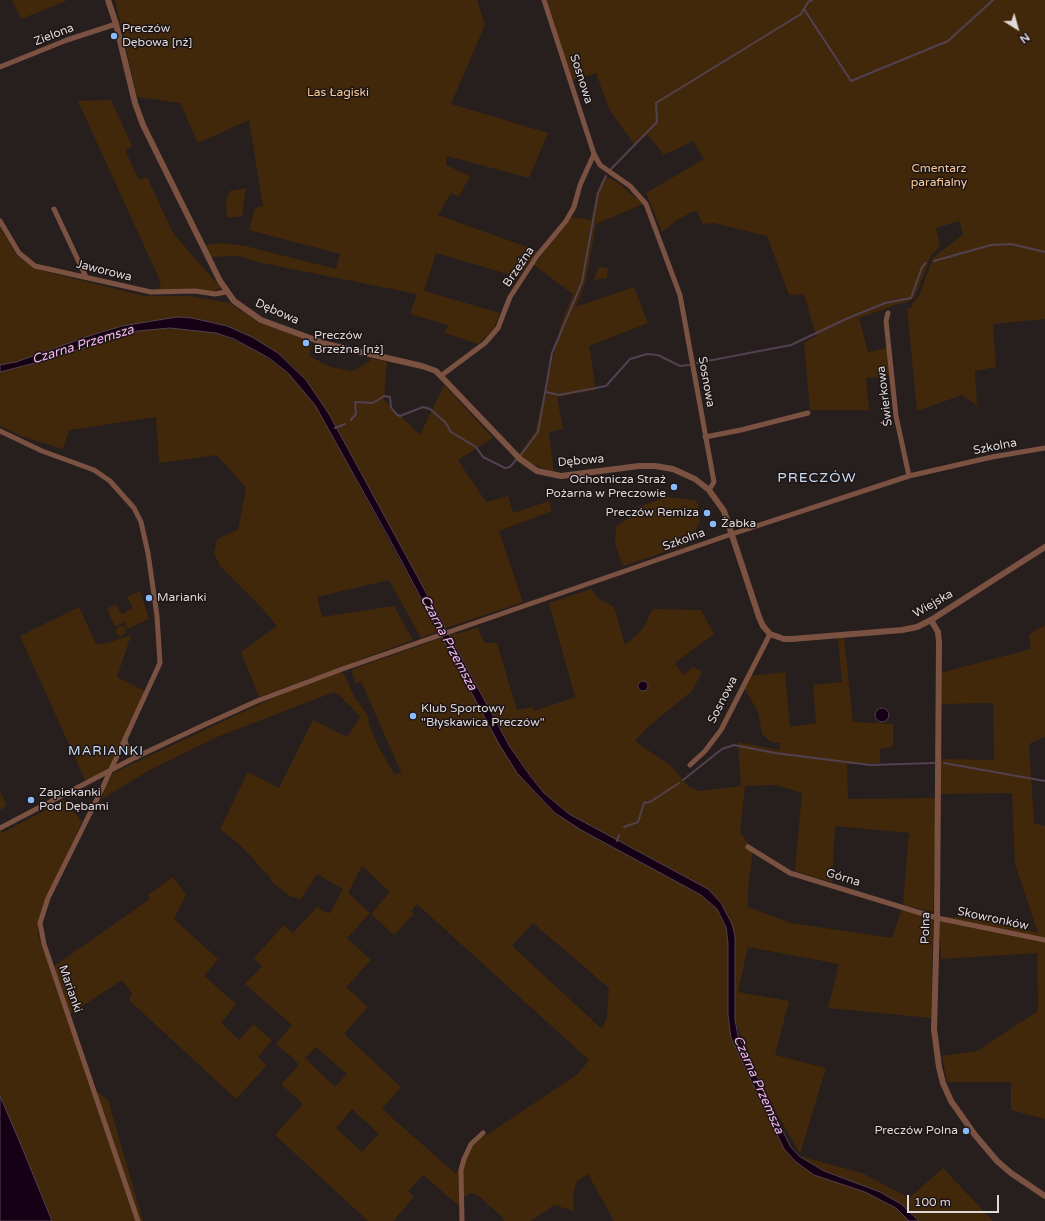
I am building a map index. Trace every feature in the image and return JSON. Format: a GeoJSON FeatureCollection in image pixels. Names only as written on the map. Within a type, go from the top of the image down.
{"type":"FeatureCollection","features":[{"type":"Feature","properties":{"kind":"street","name":"Dębowa"},"geometry":{"type":"LineString","coordinates":[[108,0],[116,24],[135,103],[143,125],[226,292],[234,301],[249,313],[278,327],[326,344],[422,366],[442,375],[520,459],[537,471],[561,476],[640,466],[655,466],[685,474],[709,490]]}},
{"type":"Feature","properties":{"kind":"street","name":"Sosnowa"},"geometry":{"type":"LineString","coordinates":[[544,0],[594,154],[600,165],[638,194],[646,204],[680,295],[714,482],[709,490]]}},
{"type":"Feature","properties":{"kind":"street","name":"Zielona"},"geometry":{"type":"LineString","coordinates":[[0,67],[67,40],[116,24]]}},
{"type":"Feature","properties":{"kind":"street","name":"Brzeźna"},"geometry":{"type":"LineString","coordinates":[[442,375],[485,343],[498,328],[510,297],[537,256],[566,221],[574,207],[580,186],[594,154]]}},
{"type":"Feature","properties":{"kind":"street"},"geometry":{"type":"LineString","coordinates":[[54,210],[86,277]]}},
{"type":"Feature","properties":{"kind":"street","name":"Jaworowa"},"geometry":{"type":"LineString","coordinates":[[0,221],[18,253],[31,264],[42,268],[151,292],[195,292],[215,294],[226,292]]}},
{"type":"Feature","properties":{"kind":"street","name":"Świerkowa"},"geometry":{"type":"LineString","coordinates":[[888,313],[886,321],[896,416],[909,476]]}},
{"type":"Feature","properties":{"kind":"street"},"geometry":{"type":"LineString","coordinates":[[705,436],[741,430],[808,413]]}},
{"type":"Feature","properties":{"kind":"street","name":"Marianki"},"geometry":{"type":"LineString","coordinates":[[0,430],[42,451],[83,465],[102,474],[124,494],[138,516],[148,553],[160,657],[158,667],[111,770],[50,894],[41,920],[44,944],[138,1221]]}},
{"type":"Feature","properties":{"kind":"street","name":"Szkolna"},"geometry":{"type":"LineString","coordinates":[[137,757],[257,701],[426,639],[732,534],[909,476],[992,457],[1045,448]]}},
{"type":"Feature","properties":{"kind":"street"},"geometry":{"type":"LineString","coordinates":[[709,490],[720,504],[732,534],[759,617],[763,626],[770,634]]}},
{"type":"Feature","properties":{"kind":"street","name":"Wiejska"},"geometry":{"type":"LineString","coordinates":[[770,634],[784,638],[842,635],[902,630],[917,627],[931,620],[1045,547]]}},
{"type":"Feature","properties":{"kind":"street","name":"Polna"},"geometry":{"type":"LineString","coordinates":[[931,620],[938,632],[939,642],[937,918],[934,1029],[939,1067],[943,1083],[951,1101],[963,1120],[997,1161],[1045,1196]]}},
{"type":"Feature","properties":{"kind":"street","name":"Sosnowa"},"geometry":{"type":"LineString","coordinates":[[690,765],[705,751],[721,730],[770,634]]}},
{"type":"Feature","properties":{"kind":"street"},"geometry":{"type":"LineString","coordinates":[[0,828],[137,757],[127,749],[125,739]]}},
{"type":"Feature","properties":{"kind":"street","name":"Górna"},"geometry":{"type":"LineString","coordinates":[[748,847],[790,873],[937,918]]}},
{"type":"Feature","properties":{"kind":"street","name":"Skowronków"},"geometry":{"type":"LineString","coordinates":[[937,918],[1045,940]]}},
{"type":"Feature","properties":{"kind":"street"},"geometry":{"type":"LineString","coordinates":[[462,1221],[461,1170],[471,1144],[483,1133]]}},
{"type":"Feature","properties":{"kind":"green space"},"geometry":{"type":"Polygon","coordinates":[[[12,0],[65,0],[66,1],[21,19],[12,0]]]}},
{"type":"Feature","properties":{"kind":"green space","name":"Las Łagiski"},"geometry":{"type":"Polygon","coordinates":[[[115,0],[477,0],[485,25],[451,104],[548,133],[529,178],[447,156],[446,165],[470,176],[459,197],[451,193],[438,215],[538,251],[518,277],[436,253],[424,291],[500,313],[493,330],[478,344],[445,333],[448,325],[410,314],[417,294],[257,262],[238,256],[211,257],[205,245],[223,243],[245,246],[336,269],[340,254],[249,230],[255,208],[263,206],[249,120],[198,143],[180,103],[137,97],[115,0]]]}},
{"type":"Feature","properties":{"kind":"green space","name":"Cmentarz parafialny"},"geometry":{"type":"Polygon","coordinates":[[[547,0],[1045,0],[1045,319],[993,324],[996,367],[975,371],[977,406],[962,395],[917,411],[907,308],[912,307],[912,304],[919,296],[933,258],[963,234],[959,221],[936,228],[940,246],[931,255],[915,297],[908,302],[859,318],[868,352],[887,348],[890,376],[866,378],[869,410],[810,410],[804,343],[816,336],[804,294],[789,295],[767,236],[714,223],[703,224],[697,212],[694,211],[677,220],[662,232],[646,193],[704,159],[693,141],[664,155],[648,135],[634,144],[609,109],[596,73],[572,80],[547,0]]]}},
{"type":"Feature","properties":{"kind":"green space"},"geometry":{"type":"Polygon","coordinates":[[[111,100],[132,146],[125,150],[139,180],[147,177],[173,233],[221,288],[214,291],[157,291],[161,283],[78,101],[111,100]]]}},
{"type":"Feature","properties":{"kind":"green space"},"geometry":{"type":"Polygon","coordinates":[[[604,176],[617,182],[643,204],[596,224],[586,280],[576,307],[634,287],[648,323],[589,346],[596,390],[557,397],[563,429],[549,432],[554,472],[529,463],[519,454],[535,432],[561,324],[573,294],[534,265],[572,217],[591,220],[597,192],[604,176]]]}},
{"type":"Feature","properties":{"kind":"green space"},"geometry":{"type":"Polygon","coordinates":[[[246,188],[242,216],[227,218],[226,200],[230,191],[246,188]]]}},
{"type":"Feature","properties":{"kind":"green space"},"geometry":{"type":"Polygon","coordinates":[[[0,227],[16,255],[40,270],[144,296],[188,296],[230,303],[258,322],[312,342],[309,356],[331,367],[352,371],[370,361],[370,358],[387,362],[384,400],[420,435],[444,385],[493,438],[458,460],[486,502],[508,496],[513,513],[549,501],[552,511],[499,531],[523,602],[446,628],[329,414],[306,380],[278,353],[227,326],[192,318],[177,317],[92,335],[16,362],[0,365],[0,227]]]}},
{"type":"Feature","properties":{"kind":"green space"},"geometry":{"type":"Polygon","coordinates":[[[599,267],[608,268],[607,278],[594,280],[599,267]]]}},
{"type":"Feature","properties":{"kind":"green space"},"geometry":{"type":"Polygon","coordinates":[[[152,329],[190,329],[216,333],[254,349],[288,373],[315,405],[438,631],[421,638],[389,580],[317,597],[322,617],[394,606],[413,640],[259,697],[241,652],[277,626],[261,607],[220,566],[214,553],[217,539],[238,530],[246,488],[217,455],[159,463],[156,417],[69,430],[63,449],[21,436],[0,426],[0,372],[39,362],[137,331],[152,329]]]}},
{"type":"Feature","properties":{"kind":"green space"},"geometry":{"type":"Polygon","coordinates":[[[666,497],[695,500],[698,504],[700,523],[696,528],[697,538],[688,539],[686,545],[623,566],[615,544],[616,526],[639,512],[638,507],[666,497]]]}},
{"type":"Feature","properties":{"kind":"green space"},"geometry":{"type":"Polygon","coordinates":[[[591,589],[598,598],[614,607],[625,645],[642,630],[653,609],[701,610],[714,634],[675,663],[683,675],[693,667],[702,672],[692,691],[649,726],[635,741],[672,767],[688,786],[698,791],[741,786],[738,742],[779,750],[780,743],[771,742],[762,734],[758,711],[744,688],[750,676],[785,672],[790,727],[816,723],[813,685],[842,682],[838,639],[844,637],[853,722],[893,724],[893,747],[880,749],[880,763],[847,764],[848,799],[936,798],[933,912],[903,905],[909,833],[835,826],[832,882],[795,871],[802,793],[776,785],[745,786],[740,833],[753,849],[748,890],[748,907],[791,923],[892,938],[902,908],[933,920],[931,1018],[828,1008],[839,964],[748,947],[738,992],[789,1001],[775,1055],[826,1068],[800,1154],[758,1079],[735,1020],[735,936],[732,924],[721,903],[708,889],[569,814],[544,793],[510,747],[450,635],[478,628],[484,643],[497,643],[517,710],[533,707],[534,711],[575,697],[549,603],[591,589]]]}},
{"type":"Feature","properties":{"kind":"green space"},"geometry":{"type":"Polygon","coordinates":[[[140,591],[149,619],[127,629],[124,622],[115,627],[107,609],[115,604],[122,614],[133,608],[127,597],[140,591]]]}},
{"type":"Feature","properties":{"kind":"green space"},"geometry":{"type":"Polygon","coordinates":[[[79,607],[96,644],[108,643],[131,635],[117,677],[145,691],[109,768],[86,782],[20,636],[79,607]]]}},
{"type":"Feature","properties":{"kind":"green space"},"geometry":{"type":"Polygon","coordinates":[[[1045,625],[1045,737],[1029,744],[1034,823],[1045,826],[1045,1119],[1011,1110],[1011,1082],[947,1082],[942,1056],[977,1051],[1038,1011],[1037,953],[941,959],[939,916],[995,921],[1038,933],[1015,864],[1012,793],[938,794],[939,759],[994,760],[993,703],[939,704],[940,673],[1031,649],[1029,635],[1045,625]]]}},
{"type":"Feature","properties":{"kind":"green space"},"geometry":{"type":"Polygon","coordinates":[[[119,626],[123,626],[125,627],[125,635],[119,636],[116,633],[116,629],[119,626]]]}},
{"type":"Feature","properties":{"kind":"green space"},"geometry":{"type":"Polygon","coordinates":[[[442,638],[499,744],[542,801],[555,813],[581,830],[707,899],[717,909],[726,927],[728,943],[728,1015],[731,1038],[784,1149],[796,1162],[814,1175],[877,1197],[896,1208],[909,1221],[614,1221],[588,1174],[577,1181],[573,1193],[574,1211],[554,1205],[531,1221],[504,1221],[503,1218],[479,1196],[471,1193],[464,1197],[464,1210],[423,1175],[408,1191],[414,1197],[393,1221],[368,1221],[275,1135],[303,1104],[281,1084],[299,1065],[276,1044],[292,1025],[245,984],[262,966],[254,958],[284,925],[293,933],[317,907],[327,913],[330,913],[343,889],[317,874],[300,900],[295,897],[291,897],[272,882],[269,876],[240,845],[220,829],[248,772],[279,788],[313,720],[347,737],[360,717],[359,715],[334,692],[217,737],[150,770],[102,799],[105,787],[113,773],[288,691],[341,672],[344,674],[354,696],[368,716],[369,725],[380,750],[395,775],[400,773],[403,777],[361,681],[356,683],[352,673],[353,669],[442,638]],[[362,866],[348,893],[370,913],[347,938],[371,960],[346,987],[368,1007],[344,1034],[401,1087],[382,1109],[456,1174],[465,1153],[476,1142],[578,1074],[589,1060],[417,904],[411,911],[414,914],[394,935],[372,915],[390,892],[362,866]],[[533,923],[512,946],[602,1029],[607,1017],[609,988],[533,923]],[[316,1047],[305,1058],[335,1087],[347,1074],[316,1047]],[[352,1109],[336,1128],[362,1152],[379,1134],[352,1109]]]}},
{"type":"Feature","properties":{"kind":"green space"},"geometry":{"type":"Polygon","coordinates":[[[0,791],[7,806],[0,810],[0,791]]]}},
{"type":"Feature","properties":{"kind":"green space"},"geometry":{"type":"Polygon","coordinates":[[[64,800],[82,821],[40,915],[38,934],[50,969],[150,899],[148,895],[173,877],[186,895],[174,919],[218,959],[204,976],[236,1004],[221,1023],[239,1040],[253,1024],[272,1040],[258,1057],[267,1065],[236,1099],[129,1000],[132,993],[122,980],[67,1016],[90,1086],[108,1100],[143,1221],[52,1221],[0,1096],[0,829],[2,833],[64,800]]]}},
{"type":"Feature","properties":{"kind":"green space"},"geometry":{"type":"Polygon","coordinates":[[[799,1156],[862,1173],[909,1198],[943,1168],[993,1221],[919,1221],[901,1204],[880,1192],[824,1171],[799,1156]]]}},
{"type":"Feature","properties":{"kind":"water","name":"Czarna Przemsza"},"geometry":{"type":"Polygon","coordinates":[[[177,317],[192,318],[227,326],[252,337],[278,353],[306,380],[329,414],[510,747],[531,777],[544,793],[569,814],[708,889],[721,903],[732,924],[735,936],[735,1020],[738,1036],[790,1146],[799,1156],[824,1171],[880,1192],[901,1204],[919,1221],[909,1221],[896,1208],[865,1192],[814,1175],[796,1162],[784,1149],[731,1038],[728,1015],[728,943],[726,927],[717,909],[701,895],[581,830],[555,813],[517,773],[499,744],[389,538],[315,405],[288,373],[269,358],[234,339],[216,333],[170,328],[137,331],[39,362],[0,372],[0,365],[16,362],[92,335],[122,326],[177,317]]]}},
{"type":"Feature","properties":{"kind":"water"},"geometry":{"type":"Polygon","coordinates":[[[641,681],[645,681],[647,682],[647,690],[641,691],[638,688],[638,684],[641,681]]]}},
{"type":"Feature","properties":{"kind":"water"},"geometry":{"type":"Polygon","coordinates":[[[879,708],[885,708],[889,712],[889,718],[885,722],[879,722],[875,718],[875,712],[879,708]]]}},
{"type":"Feature","properties":{"kind":"water"},"geometry":{"type":"Polygon","coordinates":[[[0,1096],[21,1145],[52,1221],[0,1221],[0,1096]]]}},
{"type":"Feature","properties":{"kind":"waterway"},"geometry":{"type":"LineString","coordinates":[[611,169],[657,122],[656,103],[801,14],[808,2],[812,0]]}},
{"type":"Feature","properties":{"kind":"waterway"},"geometry":{"type":"LineString","coordinates":[[804,9],[851,81],[948,41],[993,0]]}},
{"type":"Feature","properties":{"kind":"waterway"},"geometry":{"type":"LineString","coordinates":[[520,456],[538,432],[552,353],[582,282],[598,193],[606,176]]}},
{"type":"Feature","properties":{"kind":"waterway"},"geometry":{"type":"LineString","coordinates":[[934,261],[991,245],[1011,244],[1045,252]]}},
{"type":"Feature","properties":{"kind":"waterway"},"geometry":{"type":"LineString","coordinates":[[697,363],[791,345],[846,319],[885,303],[911,298],[922,267],[926,263]]}},
{"type":"Feature","properties":{"kind":"waterway"},"geometry":{"type":"LineString","coordinates":[[546,392],[559,395],[606,386],[630,359],[647,354],[658,355],[680,366],[689,365]]}},
{"type":"Feature","properties":{"kind":"waterway"},"geometry":{"type":"LineString","coordinates":[[351,420],[356,414],[355,402],[373,403],[384,396],[390,397],[391,407],[396,414],[400,416],[423,407],[430,409],[445,422],[451,432],[476,447],[483,457],[505,468],[510,467],[516,460]]}},
{"type":"Feature","properties":{"kind":"waterway"},"geometry":{"type":"LineString","coordinates":[[335,428],[345,424]]}},
{"type":"Feature","properties":{"kind":"waterway"},"geometry":{"type":"LineString","coordinates":[[683,780],[722,749],[734,745],[775,753],[870,765],[935,763]]}},
{"type":"Feature","properties":{"kind":"waterway"},"geometry":{"type":"LineString","coordinates":[[944,763],[1045,781]]}},
{"type":"Feature","properties":{"kind":"waterway"},"geometry":{"type":"LineString","coordinates":[[624,827],[638,822],[644,803],[650,802],[679,783]]}},
{"type":"Feature","properties":{"kind":"waterway"},"geometry":{"type":"LineString","coordinates":[[617,841],[619,835]]}},
{"type":"Feature","properties":{"kind":"place","name":"Preczów Dębowa [nż]"},"geometry":{"type":"Point","coordinates":[114,36]}},
{"type":"Feature","properties":{"kind":"place","name":"Preczów Brzeźna [nż]"},"geometry":{"type":"Point","coordinates":[306,343]}},
{"type":"Feature","properties":{"kind":"place","name":"Ochotnicza Straż Pożarna w Preczowie"},"geometry":{"type":"Point","coordinates":[674,487]}},
{"type":"Feature","properties":{"kind":"place","name":"Preczów Remiza"},"geometry":{"type":"Point","coordinates":[707,513]}},
{"type":"Feature","properties":{"kind":"place","name":"Żabka"},"geometry":{"type":"Point","coordinates":[713,524]}},
{"type":"Feature","properties":{"kind":"place","name":"Marianki"},"geometry":{"type":"Point","coordinates":[149,598]}},
{"type":"Feature","properties":{"kind":"place","name":"Klub Sportowy \"Błyskawica Preczów\""},"geometry":{"type":"Point","coordinates":[413,716]}},
{"type":"Feature","properties":{"kind":"place","name":"Zapiekanki Pod Dębami"},"geometry":{"type":"Point","coordinates":[31,800]}},
{"type":"Feature","properties":{"kind":"place","name":"Preczów Polna"},"geometry":{"type":"Point","coordinates":[966,1131]}},
{"type":"Feature","properties":{"kind":"district","name":"PRECZÓW"},"geometry":{"type":"Point","coordinates":[817,478]}},
{"type":"Feature","properties":{"kind":"district","name":"MARIANKI"},"geometry":{"type":"Point","coordinates":[106,752]}}]}
